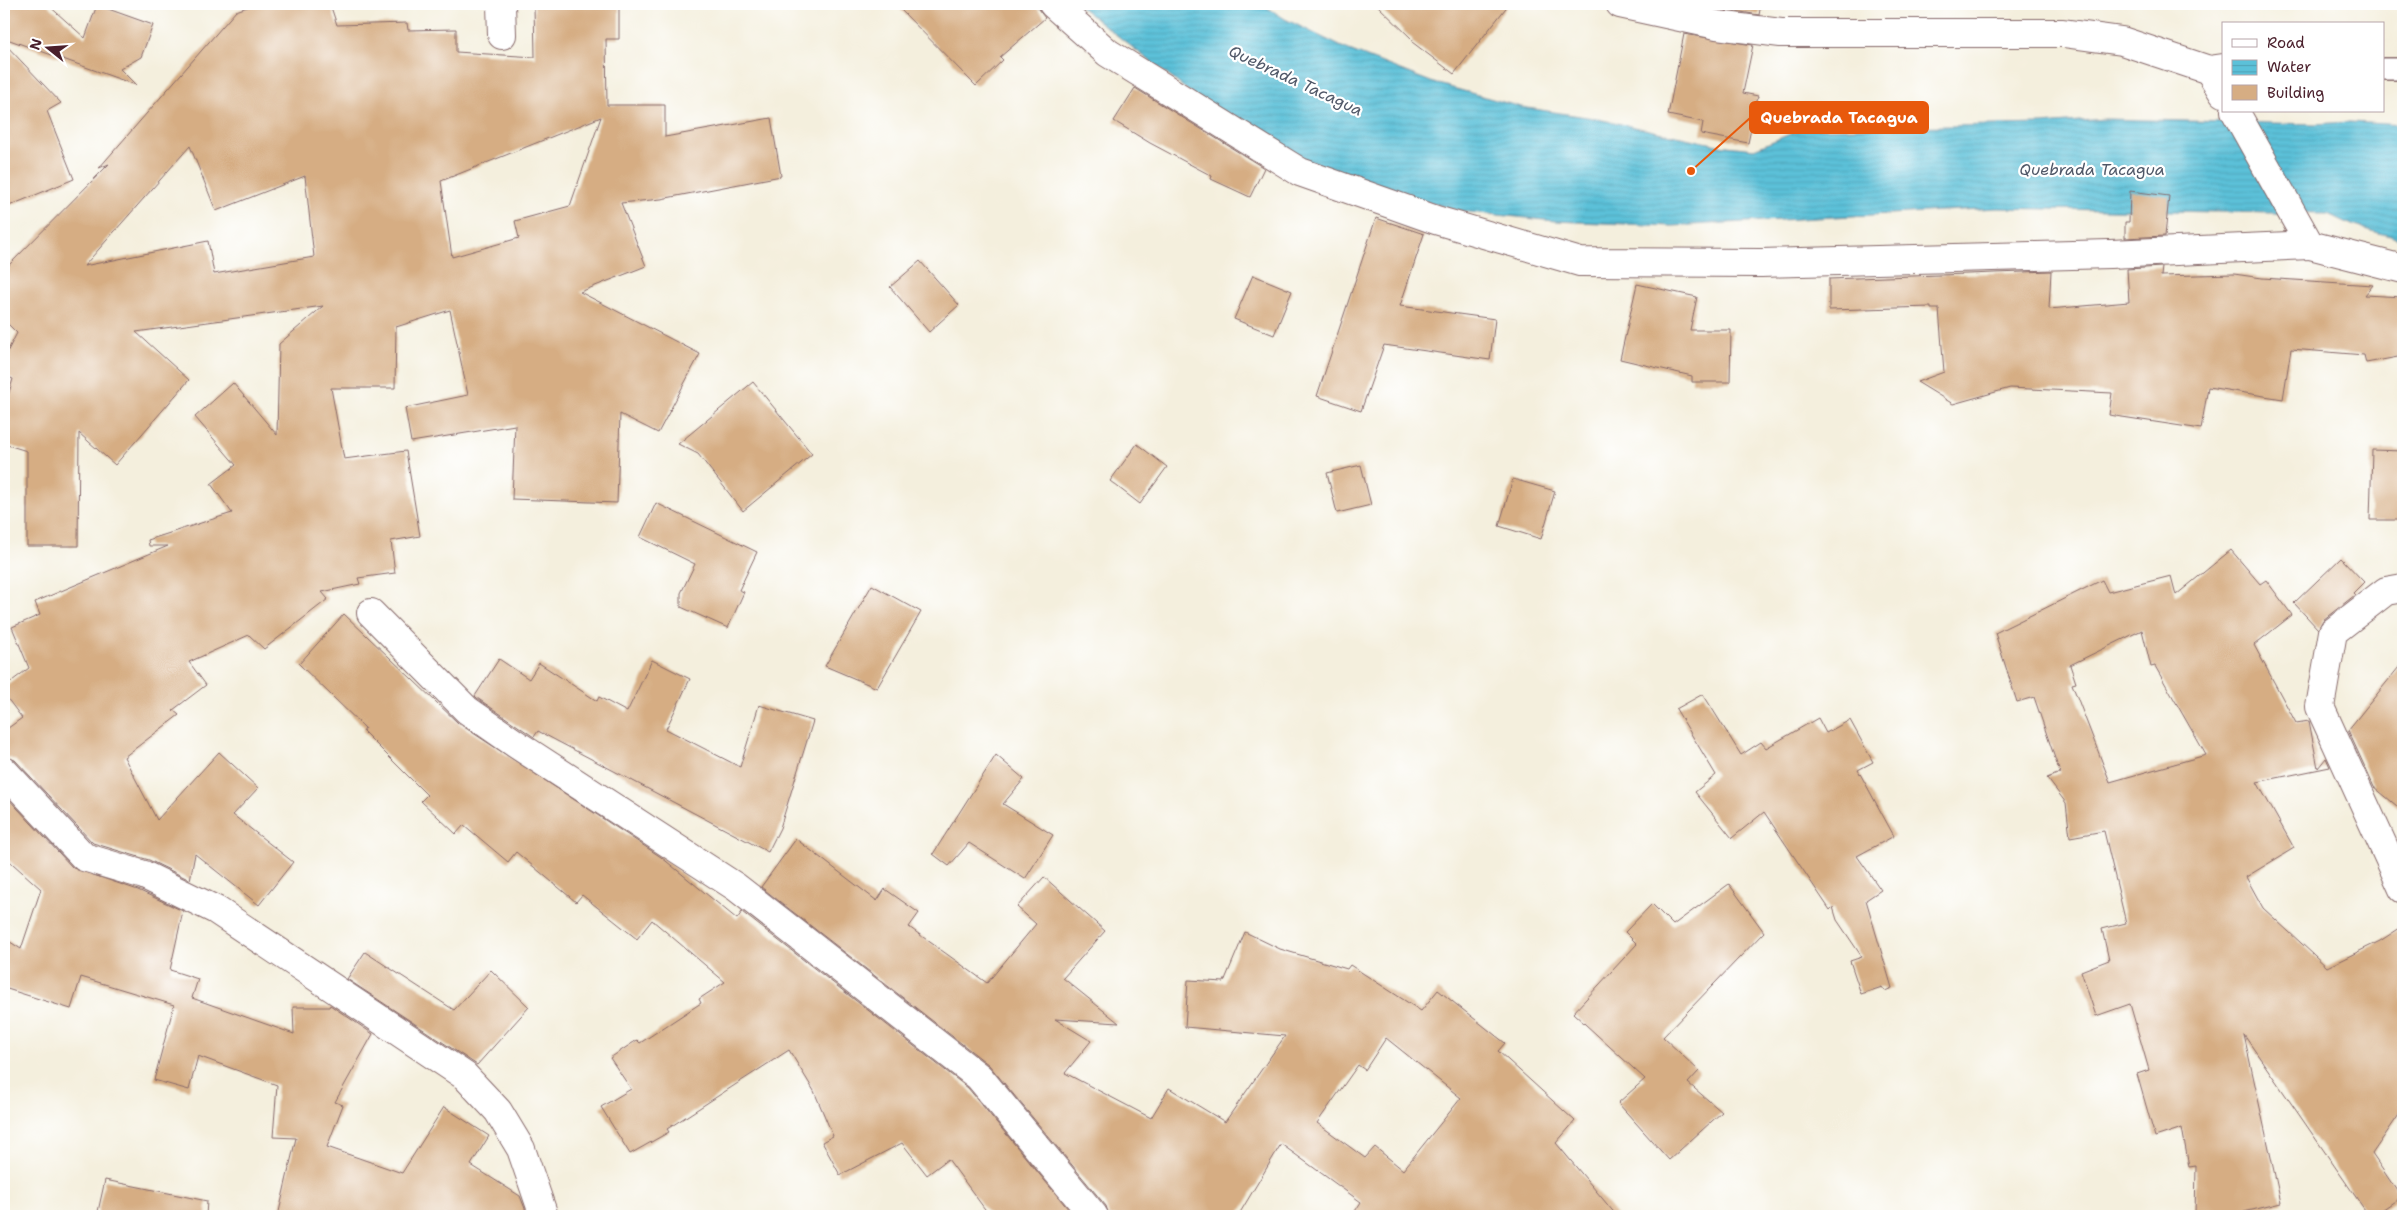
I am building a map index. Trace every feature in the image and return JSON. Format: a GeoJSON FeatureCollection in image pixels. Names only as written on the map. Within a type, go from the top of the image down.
{"type":"FeatureCollection","features":[{"type":"Feature","properties":{"kind":"street"},"geometry":{"type":"LineString","coordinates":[[501,4],[502,35]]}},
{"type":"Feature","properties":{"kind":"street"},"geometry":{"type":"LineString","coordinates":[[1053,4],[1108,53],[1300,172],[1436,220],[1580,262],[1761,263],[2110,254],[2310,245],[2403,270]]}},
{"type":"Feature","properties":{"kind":"street"},"geometry":{"type":"LineString","coordinates":[[1620,4],[1717,25],[1781,34],[2063,33],[2122,41],[2222,90]]}},
{"type":"Feature","properties":{"kind":"street"},"geometry":{"type":"LineString","coordinates":[[2236,112],[2293,218],[2310,245]]}},
{"type":"Feature","properties":{"kind":"street"},"geometry":{"type":"LineString","coordinates":[[2403,588],[2386,591],[2332,632],[2320,707],[2403,889]]}},
{"type":"Feature","properties":{"kind":"street"},"geometry":{"type":"LineString","coordinates":[[372,613],[467,710],[736,887],[979,1077],[1094,1216]]}},
{"type":"Feature","properties":{"kind":"street"},"geometry":{"type":"LineString","coordinates":[[4,771],[84,857],[144,875],[216,910],[465,1076],[498,1111],[521,1149],[544,1216]]}},
{"type":"Feature","properties":{"kind":"lane"},"geometry":{"type":"LineString","coordinates":[[2384,69],[2403,68]]}},
{"type":"Feature","properties":{"kind":"water"},"geometry":{"type":"Polygon","coordinates":[[[1077,4],[1262,4],[1285,19],[1344,48],[1431,82],[1521,107],[1593,118],[1718,145],[1754,149],[1802,129],[2043,124],[2105,119],[2314,124],[2349,122],[2403,125],[2403,240],[2352,225],[2329,214],[1997,208],[1672,226],[1555,221],[1460,211],[1361,184],[1277,149],[1196,97],[1077,4]]]}},
{"type":"Feature","properties":{"kind":"building"},"geometry":{"type":"Polygon","coordinates":[[[4,4],[47,4],[85,38],[97,5],[153,25],[141,57],[120,69],[136,85],[4,38],[4,4]]]}},
{"type":"Feature","properties":{"kind":"building"},"geometry":{"type":"Polygon","coordinates":[[[256,4],[330,4],[337,25],[407,23],[408,30],[456,29],[456,52],[535,57],[534,5],[619,4],[619,39],[606,39],[607,105],[665,105],[665,137],[771,118],[781,176],[661,199],[621,203],[646,266],[580,292],[700,354],[658,433],[620,414],[617,503],[512,499],[515,425],[411,442],[405,408],[468,395],[450,310],[396,327],[395,388],[331,388],[344,459],[406,451],[420,536],[391,541],[395,573],[358,578],[360,584],[322,592],[328,599],[264,649],[249,635],[189,662],[206,685],[173,710],[179,715],[124,757],[157,820],[219,752],[258,788],[233,815],[293,862],[259,905],[195,854],[190,880],[149,860],[93,843],[15,760],[4,756],[4,731],[22,718],[4,694],[4,687],[29,668],[12,627],[40,615],[35,602],[168,546],[149,546],[148,540],[232,513],[211,484],[236,465],[195,417],[233,383],[277,435],[279,344],[323,306],[136,332],[189,380],[115,465],[79,433],[78,546],[27,546],[27,451],[4,444],[4,409],[13,379],[4,375],[4,358],[17,333],[4,320],[4,270],[109,164],[99,168],[236,11],[256,4]],[[601,117],[441,181],[452,257],[519,238],[515,221],[570,206],[601,117]],[[190,146],[84,266],[208,241],[214,274],[314,257],[305,176],[216,211],[190,146]]]}},
{"type":"Feature","properties":{"kind":"building"},"geometry":{"type":"Polygon","coordinates":[[[895,4],[1038,4],[1038,9],[1045,18],[1000,57],[1003,60],[976,86],[895,4]]]}},
{"type":"Feature","properties":{"kind":"building"},"geometry":{"type":"Polygon","coordinates":[[[1376,4],[1509,4],[1454,74],[1412,42],[1413,40],[1376,4]]]}},
{"type":"Feature","properties":{"kind":"building"},"geometry":{"type":"Polygon","coordinates":[[[1693,4],[1761,4],[1759,15],[1693,4]]]}},
{"type":"Feature","properties":{"kind":"building"},"geometry":{"type":"Polygon","coordinates":[[[1684,34],[1753,45],[1743,93],[1758,96],[1748,143],[1701,134],[1703,122],[1668,115],[1684,34]]]}},
{"type":"Feature","properties":{"kind":"building"},"geometry":{"type":"Polygon","coordinates":[[[4,43],[61,103],[47,111],[74,179],[4,208],[4,43]]]}},
{"type":"Feature","properties":{"kind":"building"},"geometry":{"type":"Polygon","coordinates":[[[1135,88],[1264,168],[1250,197],[1211,179],[1212,176],[1150,143],[1114,121],[1135,88]]]}},
{"type":"Feature","properties":{"kind":"building"},"geometry":{"type":"Polygon","coordinates":[[[2130,191],[2169,196],[2165,236],[2125,238],[2125,222],[2129,222],[2130,191]]]}},
{"type":"Feature","properties":{"kind":"building"},"geometry":{"type":"Polygon","coordinates":[[[1376,218],[1424,234],[1400,306],[1495,319],[1490,360],[1384,345],[1361,411],[1317,396],[1376,218]]]}},
{"type":"Feature","properties":{"kind":"building"},"geometry":{"type":"Polygon","coordinates":[[[920,261],[959,305],[929,332],[890,287],[920,261]]]}},
{"type":"Feature","properties":{"kind":"building"},"geometry":{"type":"Polygon","coordinates":[[[2162,267],[2161,276],[2234,274],[2262,278],[2373,285],[2365,295],[2403,297],[2403,356],[2366,363],[2364,355],[2291,349],[2283,399],[2208,387],[2201,429],[2109,415],[2112,393],[2010,388],[1953,404],[1917,382],[1944,372],[1939,309],[1931,309],[1931,307],[1829,310],[1829,279],[2051,271],[2049,309],[2129,302],[2127,269],[2162,267]]]}},
{"type":"Feature","properties":{"kind":"building"},"geometry":{"type":"Polygon","coordinates":[[[1253,275],[1292,291],[1274,335],[1234,319],[1253,275]]]}},
{"type":"Feature","properties":{"kind":"building"},"geometry":{"type":"Polygon","coordinates":[[[1637,284],[1697,297],[1690,330],[1731,330],[1730,382],[1692,382],[1692,376],[1620,359],[1637,284]]]}},
{"type":"Feature","properties":{"kind":"building"},"geometry":{"type":"Polygon","coordinates":[[[753,382],[812,454],[743,511],[698,454],[678,444],[753,382]]]}},
{"type":"Feature","properties":{"kind":"building"},"geometry":{"type":"Polygon","coordinates":[[[1137,444],[1167,467],[1140,504],[1110,481],[1137,444]]]}},
{"type":"Feature","properties":{"kind":"building"},"geometry":{"type":"Polygon","coordinates":[[[2372,450],[2403,451],[2403,520],[2370,520],[2372,450]]]}},
{"type":"Feature","properties":{"kind":"building"},"geometry":{"type":"Polygon","coordinates":[[[1361,465],[1371,505],[1337,513],[1327,473],[1361,465]]]}},
{"type":"Feature","properties":{"kind":"building"},"geometry":{"type":"Polygon","coordinates":[[[1513,479],[1555,491],[1541,539],[1499,526],[1513,479]]]}},
{"type":"Feature","properties":{"kind":"building"},"geometry":{"type":"Polygon","coordinates":[[[656,503],[757,552],[739,590],[744,592],[728,628],[681,607],[681,593],[695,564],[640,537],[656,503]]]}},
{"type":"Feature","properties":{"kind":"building"},"geometry":{"type":"Polygon","coordinates":[[[2231,550],[2260,584],[2266,580],[2292,615],[2254,645],[2296,723],[2309,721],[2318,768],[2326,758],[2330,767],[2257,782],[2294,848],[2246,877],[2263,908],[2327,967],[2380,941],[2403,926],[2403,1109],[2372,1154],[2401,1197],[2373,1216],[2369,1216],[2244,1035],[2281,1203],[2244,1212],[2244,1216],[2195,1216],[2196,1166],[2189,1167],[2182,1128],[2155,1137],[2137,1074],[2149,1070],[2130,1004],[2096,1016],[2081,971],[2109,960],[2102,929],[2126,923],[2104,831],[2070,837],[2066,803],[2047,778],[2060,773],[2034,697],[2017,702],[1995,633],[2102,580],[2108,592],[2171,576],[2176,595],[2231,550]],[[2142,630],[2070,665],[2076,683],[2072,684],[2110,782],[2206,755],[2155,666],[2151,667],[2142,630]]]}},
{"type":"Feature","properties":{"kind":"building"},"geometry":{"type":"Polygon","coordinates":[[[2341,558],[2364,582],[2353,593],[2355,595],[2323,620],[2318,629],[2294,603],[2341,558]]]}},
{"type":"Feature","properties":{"kind":"building"},"geometry":{"type":"Polygon","coordinates":[[[872,585],[921,612],[877,688],[825,666],[872,585]]]}},
{"type":"Feature","properties":{"kind":"building"},"geometry":{"type":"Polygon","coordinates":[[[344,614],[458,723],[661,857],[737,919],[742,912],[968,1088],[1074,1216],[990,1216],[948,1159],[927,1175],[902,1143],[840,1175],[822,1142],[833,1136],[814,1091],[789,1050],[667,1129],[669,1132],[630,1154],[601,1107],[631,1089],[610,1058],[637,1040],[640,1043],[701,1003],[699,999],[725,982],[652,920],[637,939],[582,895],[576,902],[516,852],[508,862],[464,825],[456,834],[421,801],[427,795],[363,731],[365,728],[299,664],[344,614]]]}},
{"type":"Feature","properties":{"kind":"building"},"geometry":{"type":"Polygon","coordinates":[[[499,659],[529,679],[539,663],[597,701],[599,697],[627,712],[652,660],[690,679],[666,729],[740,767],[759,705],[813,721],[780,828],[768,852],[538,731],[534,737],[477,698],[475,696],[499,659]]]}},
{"type":"Feature","properties":{"kind":"building"},"geometry":{"type":"Polygon","coordinates":[[[2403,662],[2403,811],[2374,787],[2348,730],[2403,662]]]}},
{"type":"Feature","properties":{"kind":"building"},"geometry":{"type":"Polygon","coordinates":[[[1703,694],[1741,755],[1761,742],[1766,748],[1818,718],[1826,733],[1850,720],[1873,762],[1858,770],[1894,836],[1857,856],[1881,890],[1866,900],[1892,988],[1885,991],[1882,987],[1861,994],[1850,961],[1862,957],[1837,920],[1833,907],[1830,910],[1764,812],[1732,838],[1695,792],[1716,775],[1676,709],[1703,694]]]}},
{"type":"Feature","properties":{"kind":"building"},"geometry":{"type":"Polygon","coordinates":[[[996,755],[1024,779],[1003,804],[1053,835],[1025,879],[969,843],[949,866],[933,854],[996,755]]]}},
{"type":"Feature","properties":{"kind":"building"},"geometry":{"type":"Polygon","coordinates":[[[4,794],[73,868],[138,890],[183,911],[170,970],[198,979],[192,998],[294,1034],[293,1007],[329,1007],[330,1005],[373,1034],[335,1102],[343,1105],[327,1147],[402,1173],[444,1107],[489,1136],[471,1165],[520,1196],[528,1216],[278,1216],[296,1138],[273,1137],[277,1085],[198,1056],[189,1090],[154,1080],[174,1005],[81,977],[71,1009],[4,988],[4,938],[21,949],[41,889],[4,856],[4,794]]]}},
{"type":"Feature","properties":{"kind":"building"},"geometry":{"type":"Polygon","coordinates":[[[796,839],[877,901],[885,889],[919,913],[909,927],[987,983],[1036,924],[1017,907],[1044,877],[1105,931],[1063,978],[1119,1023],[1055,1019],[1091,1041],[1065,1073],[1151,1118],[1169,1088],[1225,1122],[1285,1036],[1185,1027],[1188,980],[1224,982],[1245,932],[1280,949],[1347,969],[1350,965],[1421,1011],[1438,990],[1505,1043],[1498,1051],[1575,1121],[1556,1143],[1617,1216],[1352,1216],[1361,1202],[1281,1144],[1238,1216],[1109,1216],[1106,1206],[989,1065],[761,887],[796,839]],[[1386,1038],[1365,1070],[1358,1065],[1317,1123],[1365,1158],[1375,1147],[1403,1170],[1461,1098],[1386,1038]]]}},
{"type":"Feature","properties":{"kind":"building"},"geometry":{"type":"Polygon","coordinates":[[[1729,884],[1764,932],[1663,1037],[1699,1071],[1688,1083],[1722,1112],[1669,1160],[1618,1103],[1645,1079],[1573,1013],[1637,944],[1625,932],[1652,904],[1673,925],[1729,884]]]}},
{"type":"Feature","properties":{"kind":"building"},"geometry":{"type":"Polygon","coordinates":[[[365,952],[454,1010],[491,970],[529,1007],[477,1065],[347,979],[365,952]]]}},
{"type":"Feature","properties":{"kind":"building"},"geometry":{"type":"Polygon","coordinates":[[[105,1180],[207,1201],[206,1216],[97,1216],[105,1180]]]}},
{"type":"Feature","properties":{"kind":"place","name":"Quebrada Tacagua"},"geometry":{"type":"Point","coordinates":[1691,171]}}]}
